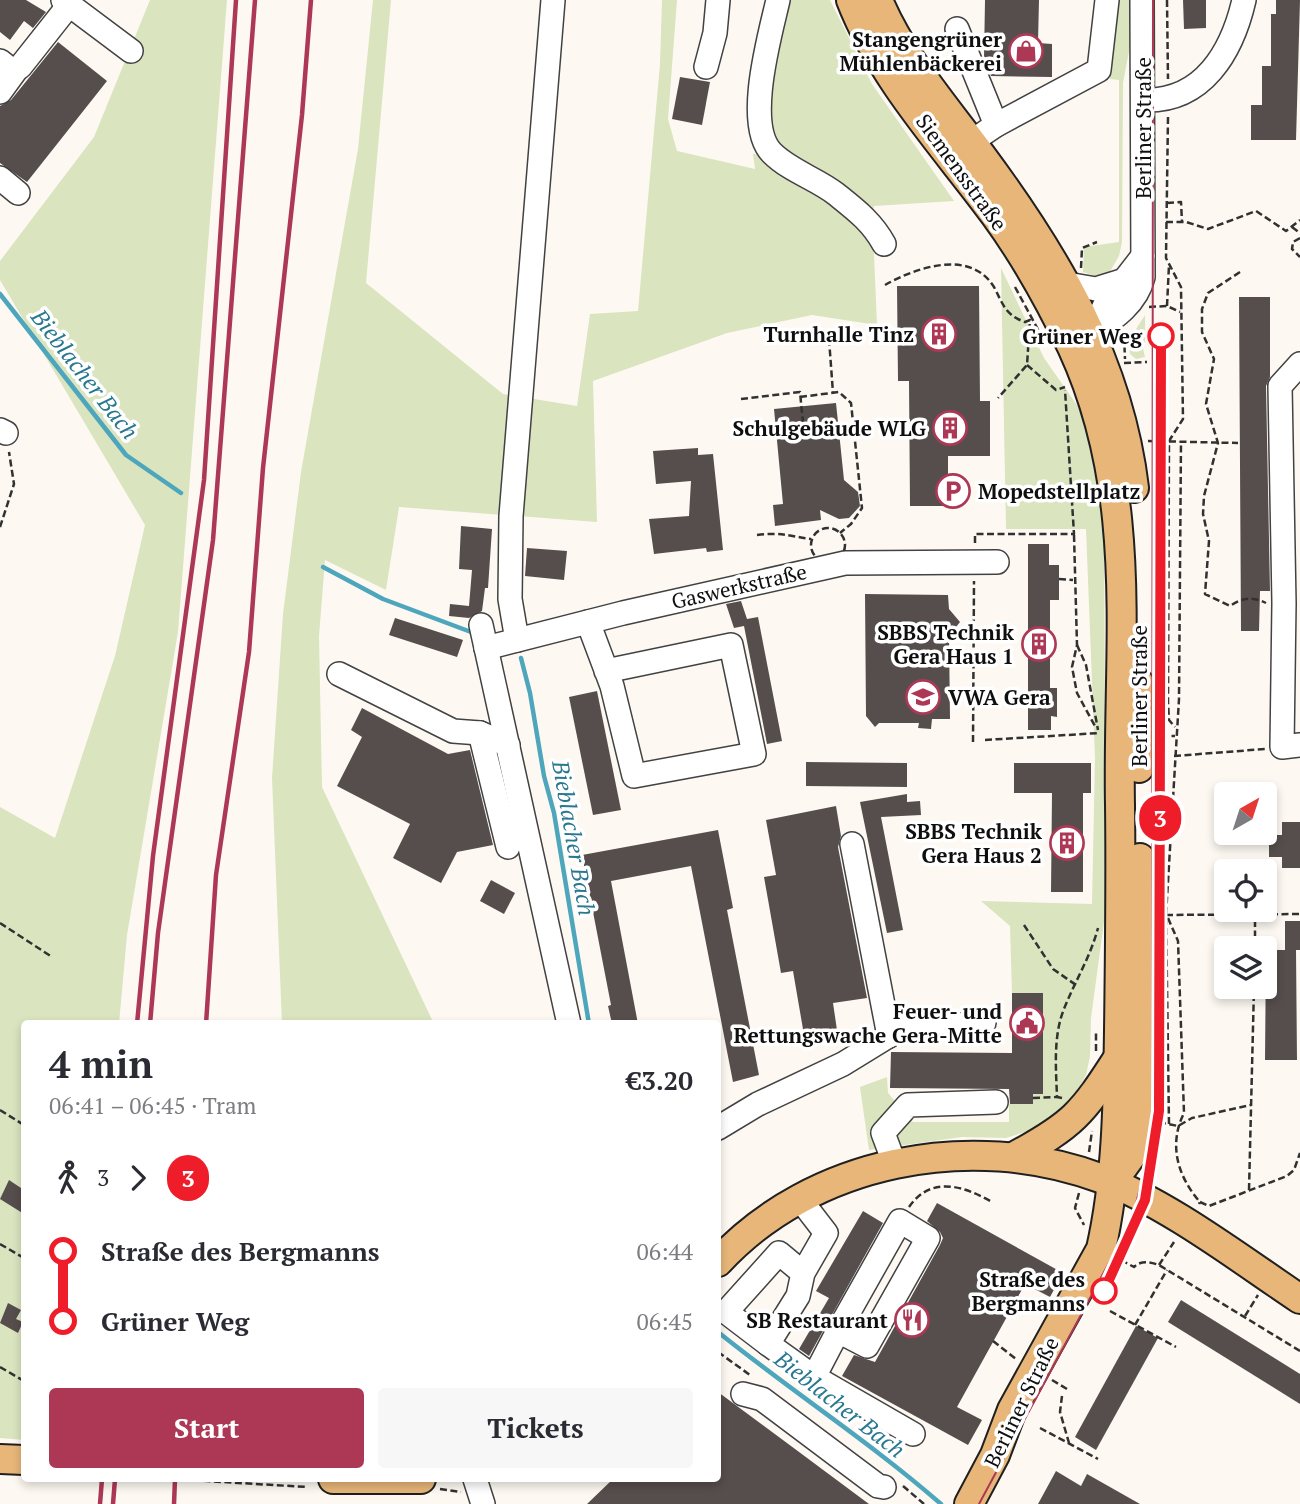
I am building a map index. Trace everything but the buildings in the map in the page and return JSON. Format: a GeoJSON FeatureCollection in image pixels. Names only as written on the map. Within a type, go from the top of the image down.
{"type":"FeatureCollection","features":[{"type":"Feature","properties":{"kind":"main road","name":"Siemensstraße"},"geometry":{"type":"LineString","coordinates":[[851,0],[879,56],[1081,339]]}},
{"type":"Feature","properties":{"kind":"main road","name":"Siemensstraße"},"geometry":{"type":"LineString","coordinates":[[878,0],[905,49],[1074,279],[1081,339]]}},
{"type":"Feature","properties":{"kind":"main road","name":"Berliner Straße"},"geometry":{"type":"LineString","coordinates":[[969,1504],[995,1455],[1012,1410],[1101,1249],[1118,1121],[1121,883],[1120,538],[1114,480],[1081,339]]}},
{"type":"Feature","properties":{"kind":"main road","name":"Berliner Straße"},"geometry":{"type":"LineString","coordinates":[[1081,339],[1110,379],[1128,447],[1140,549],[1140,1121],[1134,1152],[1111,1182]]}},
{"type":"Feature","properties":{"kind":"main road"},"geometry":{"type":"LineString","coordinates":[[1013,1157],[1070,1124],[1089,1103],[1118,1058]]}},
{"type":"Feature","properties":{"kind":"main road"},"geometry":{"type":"LineString","coordinates":[[1134,1152],[1142,1181],[1163,1210]]}},
{"type":"Feature","properties":{"kind":"main road"},"geometry":{"type":"LineString","coordinates":[[721,1259],[753,1228],[799,1198],[845,1177],[895,1165],[949,1157],[1013,1157],[1067,1168],[1111,1182],[1163,1210],[1300,1299]]}},
{"type":"Feature","properties":{"kind":"main road"},"geometry":{"type":"LineString","coordinates":[[0,1459],[21,1460]]}},
{"type":"Feature","properties":{"kind":"main road"},"geometry":{"type":"LineString","coordinates":[[320,1483],[345,1482]]}},
{"type":"Feature","properties":{"kind":"street"},"geometry":{"type":"LineString","coordinates":[[517,640],[510,599],[511,516],[553,0]]}},
{"type":"Feature","properties":{"kind":"street"},"geometry":{"type":"LineString","coordinates":[[706,67],[715,33],[718,0]]}},
{"type":"Feature","properties":{"kind":"street"},"geometry":{"type":"LineString","coordinates":[[778,0],[763,66],[760,113],[770,152],[821,182],[873,224],[884,244]]}},
{"type":"Feature","properties":{"kind":"street"},"geometry":{"type":"LineString","coordinates":[[971,142],[996,125],[1099,70],[1107,0]]}},
{"type":"Feature","properties":{"kind":"street","name":"Berliner Straße"},"geometry":{"type":"LineString","coordinates":[[1081,339],[1116,317],[1135,296],[1143,277],[1142,0]]}},
{"type":"Feature","properties":{"kind":"street"},"geometry":{"type":"LineString","coordinates":[[1144,100],[1168,99],[1191,89],[1210,74],[1237,31],[1244,0]]}},
{"type":"Feature","properties":{"kind":"street"},"geometry":{"type":"LineString","coordinates":[[0,92],[8,65],[66,2],[131,51]]}},
{"type":"Feature","properties":{"kind":"street"},"geometry":{"type":"LineString","coordinates":[[957,29],[996,125]]}},
{"type":"Feature","properties":{"kind":"street"},"geometry":{"type":"LineString","coordinates":[[1081,339],[1143,256]]}},
{"type":"Feature","properties":{"kind":"street"},"geometry":{"type":"LineString","coordinates":[[1074,279],[1105,288],[1125,280]]}},
{"type":"Feature","properties":{"kind":"street"},"geometry":{"type":"LineString","coordinates":[[1291,746],[1284,603],[1280,386],[1300,364]]}},
{"type":"Feature","properties":{"kind":"street","name":"Gaswerkstraße"},"geometry":{"type":"LineString","coordinates":[[486,648],[845,563],[986,563]]}},
{"type":"Feature","properties":{"kind":"street"},"geometry":{"type":"LineString","coordinates":[[588,622],[606,671],[634,776],[754,754],[731,645],[606,671]]}},
{"type":"Feature","properties":{"kind":"street"},"geometry":{"type":"LineString","coordinates":[[481,625],[568,1020]]}},
{"type":"Feature","properties":{"kind":"street"},"geometry":{"type":"LineString","coordinates":[[339,674],[453,731],[480,733],[508,745]]}},
{"type":"Feature","properties":{"kind":"street"},"geometry":{"type":"LineString","coordinates":[[480,733],[508,847]]}},
{"type":"Feature","properties":{"kind":"street"},"geometry":{"type":"LineString","coordinates":[[852,844],[888,1036]]}},
{"type":"Feature","properties":{"kind":"street"},"geometry":{"type":"LineString","coordinates":[[721,1126],[758,1104],[843,1064],[900,1029],[984,1023]]}},
{"type":"Feature","properties":{"kind":"street"},"geometry":{"type":"LineString","coordinates":[[895,1165],[883,1133],[908,1105],[996,1102]]}},
{"type":"Feature","properties":{"kind":"street"},"geometry":{"type":"LineString","coordinates":[[768,1344],[798,1296],[803,1273],[826,1233],[799,1198]]}},
{"type":"Feature","properties":{"kind":"street"},"geometry":{"type":"LineString","coordinates":[[814,1377],[838,1331],[900,1221],[928,1238],[867,1346],[838,1331]]}},
{"type":"Feature","properties":{"kind":"street"},"geometry":{"type":"LineString","coordinates":[[803,1273],[779,1253],[726,1312],[814,1377],[913,1434]]}},
{"type":"Feature","properties":{"kind":"street"},"geometry":{"type":"LineString","coordinates":[[743,1394],[762,1399],[878,1486],[884,1487]]}},
{"type":"Feature","properties":{"kind":"street"},"geometry":{"type":"LineString","coordinates":[[476,1482],[483,1504]]}},
{"type":"Feature","properties":{"kind":"path"},"geometry":{"type":"LineString","coordinates":[[1167,0],[1166,258],[1181,287],[1183,419],[1169,441],[1168,702],[1169,720],[1175,727]]}},
{"type":"Feature","properties":{"kind":"path"},"geometry":{"type":"LineString","coordinates":[[1167,202],[1181,202],[1182,222]]}},
{"type":"Feature","properties":{"kind":"path"},"geometry":{"type":"LineString","coordinates":[[1166,222],[1182,222],[1208,229],[1256,211],[1286,230],[1300,220]]}},
{"type":"Feature","properties":{"kind":"path"},"geometry":{"type":"LineString","coordinates":[[1292,227],[1300,235],[1293,242],[1292,248],[1300,257]]}},
{"type":"Feature","properties":{"kind":"path"},"geometry":{"type":"LineString","coordinates":[[1074,279],[1082,248],[1097,242]]}},
{"type":"Feature","properties":{"kind":"path"},"geometry":{"type":"LineString","coordinates":[[885,285],[912,270],[934,265],[954,265],[976,271],[993,285],[1007,313],[1025,322],[1030,320],[1027,365],[998,398]]}},
{"type":"Feature","properties":{"kind":"path"},"geometry":{"type":"LineString","coordinates":[[1167,306],[1170,265]]}},
{"type":"Feature","properties":{"kind":"path"},"geometry":{"type":"LineString","coordinates":[[1240,272],[1208,293],[1202,309],[1202,332],[1213,359],[1206,404],[1219,443],[1204,496],[1203,514],[1209,541],[1205,594],[1230,606],[1242,598],[1258,599],[1269,606],[1284,603]]}},
{"type":"Feature","properties":{"kind":"path"},"geometry":{"type":"LineString","coordinates":[[1147,308],[1167,306],[1181,312]]}},
{"type":"Feature","properties":{"kind":"path"},"geometry":{"type":"LineString","coordinates":[[1126,329],[1123,341],[1125,363],[1147,362]]}},
{"type":"Feature","properties":{"kind":"path"},"geometry":{"type":"LineString","coordinates":[[829,339],[833,393]]}},
{"type":"Feature","properties":{"kind":"path"},"geometry":{"type":"LineString","coordinates":[[1027,365],[1056,390],[1073,384]]}},
{"type":"Feature","properties":{"kind":"path"},"geometry":{"type":"LineString","coordinates":[[1065,387],[1074,534],[1077,645],[1072,667],[1076,693],[1098,731]]}},
{"type":"Feature","properties":{"kind":"path"},"geometry":{"type":"LineString","coordinates":[[741,399],[800,392],[803,423]]}},
{"type":"Feature","properties":{"kind":"path"},"geometry":{"type":"LineString","coordinates":[[800,397],[845,394],[851,403],[862,508],[851,524],[840,533]]}},
{"type":"Feature","properties":{"kind":"path"},"geometry":{"type":"LineString","coordinates":[[0,527],[13,484],[3,432]]}},
{"type":"Feature","properties":{"kind":"path"},"geometry":{"type":"LineString","coordinates":[[1148,434],[1148,441],[1238,443]]}},
{"type":"Feature","properties":{"kind":"path"},"geometry":{"type":"LineString","coordinates":[[1169,1124],[1166,915],[1175,727],[1179,698],[1181,441]]}},
{"type":"Feature","properties":{"kind":"path"},"geometry":{"type":"LineString","coordinates":[[757,535],[785,532],[793,537],[811,539],[824,528],[840,533]]}},
{"type":"Feature","properties":{"kind":"path"},"geometry":{"type":"LineString","coordinates":[[811,539],[815,556],[831,561],[844,550],[840,533]]}},
{"type":"Feature","properties":{"kind":"path"},"geometry":{"type":"LineString","coordinates":[[973,742],[986,563],[975,534],[1074,534]]}},
{"type":"Feature","properties":{"kind":"path"},"geometry":{"type":"LineString","coordinates":[[1059,579],[1075,580]]}},
{"type":"Feature","properties":{"kind":"path"},"geometry":{"type":"LineString","coordinates":[[1077,645],[1086,665],[1099,739]]}},
{"type":"Feature","properties":{"kind":"path"},"geometry":{"type":"LineString","coordinates":[[985,740],[1085,735]]}},
{"type":"Feature","properties":{"kind":"path"},"geometry":{"type":"LineString","coordinates":[[1174,756],[1291,746]]}},
{"type":"Feature","properties":{"kind":"path"},"geometry":{"type":"LineString","coordinates":[[1166,915],[1214,914]]}},
{"type":"Feature","properties":{"kind":"path"},"geometry":{"type":"LineString","coordinates":[[1277,914],[1300,914]]}},
{"type":"Feature","properties":{"kind":"path"},"geometry":{"type":"LineString","coordinates":[[1166,915],[1178,941],[1184,1113],[1178,1126],[1192,1118],[1251,1105]]}},
{"type":"Feature","properties":{"kind":"path"},"geometry":{"type":"LineString","coordinates":[[1057,1097],[1058,1032],[1064,1009],[1091,954],[1099,922]]}},
{"type":"Feature","properties":{"kind":"path"},"geometry":{"type":"LineString","coordinates":[[0,923],[52,957]]}},
{"type":"Feature","properties":{"kind":"path"},"geometry":{"type":"LineString","coordinates":[[1024,925],[1053,969],[1076,985]]}},
{"type":"Feature","properties":{"kind":"path"},"geometry":{"type":"LineString","coordinates":[[1249,1190],[1254,999]]}},
{"type":"Feature","properties":{"kind":"path"},"geometry":{"type":"LineString","coordinates":[[1033,1098],[1065,1099]]}},
{"type":"Feature","properties":{"kind":"path"},"geometry":{"type":"LineString","coordinates":[[0,1110],[21,1123]]}},
{"type":"Feature","properties":{"kind":"path"},"geometry":{"type":"LineString","coordinates":[[1200,1202],[1209,1206],[1287,1176],[1294,1170],[1300,1153]]}},
{"type":"Feature","properties":{"kind":"path"},"geometry":{"type":"LineString","coordinates":[[900,1221],[915,1199],[930,1188],[963,1187],[992,1202]]}},
{"type":"Feature","properties":{"kind":"path"},"geometry":{"type":"LineString","coordinates":[[0,1244],[21,1256]]}},
{"type":"Feature","properties":{"kind":"path"},"geometry":{"type":"LineString","coordinates":[[1134,1267],[1139,1263],[1151,1262],[1159,1265],[1300,1351]]}},
{"type":"Feature","properties":{"kind":"path"},"geometry":{"type":"LineString","coordinates":[[1135,1325],[1167,1270]]}},
{"type":"Feature","properties":{"kind":"path"},"geometry":{"type":"LineString","coordinates":[[1245,1316],[1258,1294],[1266,1299]]}},
{"type":"Feature","properties":{"kind":"path"},"geometry":{"type":"LineString","coordinates":[[1110,1311],[1176,1347]]}},
{"type":"Feature","properties":{"kind":"path"},"geometry":{"type":"LineString","coordinates":[[993,1341],[1016,1359]]}},
{"type":"Feature","properties":{"kind":"path"},"geometry":{"type":"LineString","coordinates":[[0,1367],[21,1379]]}},
{"type":"Feature","properties":{"kind":"path"},"geometry":{"type":"LineString","coordinates":[[1062,1396],[1059,1412],[1069,1443]]}},
{"type":"Feature","properties":{"kind":"path"},"geometry":{"type":"LineString","coordinates":[[1040,1428],[1098,1459]]}},
{"type":"Feature","properties":{"kind":"path"},"geometry":{"type":"LineString","coordinates":[[283,1482],[320,1483]]}},
{"type":"Feature","properties":{"kind":"green space"},"geometry":{"type":"Polygon","coordinates":[[[150,0],[227,0],[178,632],[127,935],[119,1020],[21,1020],[21,1440],[0,1438],[0,807],[55,838],[115,656],[145,525],[0,280],[0,261],[94,137],[150,0]]]}},
{"type":"Feature","properties":{"kind":"green space"},"geometry":{"type":"Polygon","coordinates":[[[373,0],[391,0],[366,283],[503,394],[577,406],[590,314],[638,311],[660,64],[662,0],[677,0],[668,119],[677,151],[755,169],[753,154],[763,155],[873,231],[877,325],[812,315],[727,333],[593,381],[597,522],[399,507],[386,590],[325,560],[319,636],[322,787],[432,1020],[282,1020],[272,778],[283,614],[301,472],[358,149],[373,0]]]}},
{"type":"Feature","properties":{"kind":"green space"},"geometry":{"type":"Polygon","coordinates":[[[788,0],[830,0],[872,84],[954,201],[874,206],[873,212],[808,163],[777,145],[772,135],[768,94],[788,0]]]}},
{"type":"Feature","properties":{"kind":"green space"},"geometry":{"type":"Polygon","coordinates":[[[1116,0],[1130,0],[1130,46],[1123,83],[1122,242],[1119,256],[1109,273],[1098,277],[1083,272],[1084,247],[1119,242],[1119,80],[1110,79],[1109,73],[1116,0]]]}},
{"type":"Feature","properties":{"kind":"green space"},"geometry":{"type":"Polygon","coordinates":[[[1001,268],[1044,358],[1079,408],[1095,458],[1104,531],[1106,907],[1091,1018],[1090,1056],[1086,1075],[1077,1091],[1059,1112],[1037,1128],[1006,1138],[962,1137],[869,1150],[860,1087],[887,1077],[888,1093],[913,1122],[1009,1122],[1009,1104],[1032,1104],[1033,1094],[1043,1093],[1043,994],[1012,993],[1010,926],[981,901],[1092,904],[1095,758],[1086,529],[1006,529],[1001,268]]]}},
{"type":"Feature","properties":{"kind":"green space"},"geometry":{"type":"Polygon","coordinates":[[[1145,315],[1145,343],[1142,344],[1145,357],[1136,359],[1130,354],[1129,340],[1145,315]]]}},
{"type":"Feature","properties":{"kind":"waterway","name":"Bieblacher Bach"},"geometry":{"type":"LineString","coordinates":[[0,294],[126,455],[181,493]]}},
{"type":"Feature","properties":{"kind":"waterway","name":"Bieblacher Bach"},"geometry":{"type":"LineString","coordinates":[[323,567],[383,599],[471,632]]}},
{"type":"Feature","properties":{"kind":"waterway","name":"Bieblacher Bach"},"geometry":{"type":"LineString","coordinates":[[521,658],[554,813],[588,1020]]}},
{"type":"Feature","properties":{"kind":"waterway","name":"Bieblacher Bach"},"geometry":{"type":"LineString","coordinates":[[721,1334],[941,1504]]}},
{"type":"Feature","properties":{"kind":"tram line"},"geometry":{"type":"LineString","coordinates":[[979,1504],[1131,1222],[1146,1166],[1152,1121],[1153,0]]}},
{"type":"Feature","properties":{"kind":"tram line","name":"3"},"geometry":{"type":"LineString","coordinates":[[1104,1291],[1145,1200],[1157,1142],[1159,1111],[1161,336]]}},
{"type":"Feature","properties":{"kind":"railway"},"geometry":{"type":"LineString","coordinates":[[137,1020],[153,856],[204,480],[236,0]]}},
{"type":"Feature","properties":{"kind":"railway"},"geometry":{"type":"LineString","coordinates":[[150,1020],[158,933],[213,540],[255,0]]}},
{"type":"Feature","properties":{"kind":"railway"},"geometry":{"type":"LineString","coordinates":[[206,1020],[216,875],[249,652],[263,468],[302,115],[311,0]]}},
{"type":"Feature","properties":{"kind":"railway"},"geometry":{"type":"LineString","coordinates":[[100,1504],[102,1482]]}},
{"type":"Feature","properties":{"kind":"railway"},"geometry":{"type":"LineString","coordinates":[[113,1504],[115,1482]]}},
{"type":"Feature","properties":{"kind":"railway"},"geometry":{"type":"LineString","coordinates":[[174,1504],[175,1482]]}},
{"type":"Feature","properties":{"kind":"place","name":"Stangengrüner Mühlenbäckerei"},"geometry":{"type":"Point","coordinates":[1026,51]}},
{"type":"Feature","properties":{"kind":"place","name":"Turnhalle Tinz"},"geometry":{"type":"Point","coordinates":[939,334]}},
{"type":"Feature","properties":{"kind":"place","name":"Grüner Weg"},"geometry":{"type":"Point","coordinates":[1161,336]}},
{"type":"Feature","properties":{"kind":"place","name":"Schulgebäude WLG"},"geometry":{"type":"Point","coordinates":[950,428]}},
{"type":"Feature","properties":{"kind":"place","name":"Mopedstellplatz"},"geometry":{"type":"Point","coordinates":[953,491]}},
{"type":"Feature","properties":{"kind":"place","name":"SBBS Technik Gera Haus 1"},"geometry":{"type":"Point","coordinates":[1039,644]}},
{"type":"Feature","properties":{"kind":"place","name":"VWA Gera"},"geometry":{"type":"Point","coordinates":[923,697]}},
{"type":"Feature","properties":{"kind":"place","name":"SBBS Technik Gera Haus 2"},"geometry":{"type":"Point","coordinates":[1067,843]}},
{"type":"Feature","properties":{"kind":"place","name":"Feuer- und Rettungswache Gera-Mitte"},"geometry":{"type":"Point","coordinates":[1027,1023]}},
{"type":"Feature","properties":{"kind":"place","name":"Straße des Bergmanns"},"geometry":{"type":"Point","coordinates":[1104,1291]}},
{"type":"Feature","properties":{"kind":"place","name":"SB Restaurant"},"geometry":{"type":"Point","coordinates":[912,1320]}}]}
